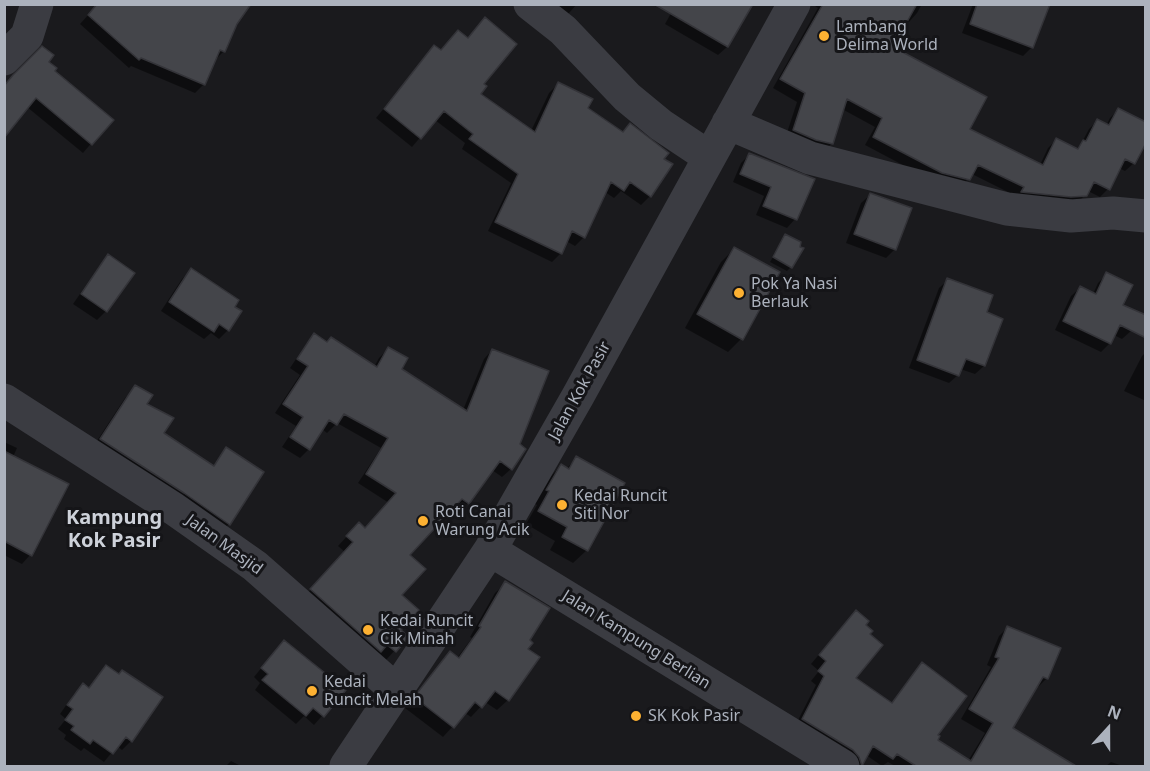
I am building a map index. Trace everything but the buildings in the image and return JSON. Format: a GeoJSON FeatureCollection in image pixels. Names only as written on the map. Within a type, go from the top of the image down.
{"type":"FeatureCollection","features":[{"type":"Feature","properties":{"kind":"street"},"geometry":{"type":"LineString","coordinates":[[4,59],[27,36],[37,4]]}},
{"type":"Feature","properties":{"kind":"street"},"geometry":{"type":"LineString","coordinates":[[530,4],[563,30],[627,97],[661,125],[709,157]]}},
{"type":"Feature","properties":{"kind":"street","name":"Jalan Kok Pasir"},"geometry":{"type":"LineString","coordinates":[[346,766],[490,550],[578,396],[794,4]]}},
{"type":"Feature","properties":{"kind":"street"},"geometry":{"type":"LineString","coordinates":[[728,123],[810,158],[1007,209],[1060,215],[1113,213],[1146,216]]}},
{"type":"Feature","properties":{"kind":"street","name":"Jalan Masjid"},"geometry":{"type":"LineString","coordinates":[[4,400],[174,509],[255,566],[397,690]]}},
{"type":"Feature","properties":{"kind":"street","name":"Jalan Kampung Berlian"},"geometry":{"type":"LineString","coordinates":[[490,550],[843,766]]}},
{"type":"Feature","properties":{"kind":"place","name":"Lambang Delima World"},"geometry":{"type":"Point","coordinates":[824,36]}},
{"type":"Feature","properties":{"kind":"place","name":"Pok Ya Nasi Berlauk"},"geometry":{"type":"Point","coordinates":[739,293]}},
{"type":"Feature","properties":{"kind":"place","name":"Kedai Runcit Siti Nor"},"geometry":{"type":"Point","coordinates":[562,505]}},
{"type":"Feature","properties":{"kind":"place","name":"Roti Canai Warung Acik"},"geometry":{"type":"Point","coordinates":[423,521]}},
{"type":"Feature","properties":{"kind":"place","name":"Kedai Runcit Cik Minah"},"geometry":{"type":"Point","coordinates":[368,630]}},
{"type":"Feature","properties":{"kind":"place","name":"Kedai Runcit Melah"},"geometry":{"type":"Point","coordinates":[312,691]}},
{"type":"Feature","properties":{"kind":"place","name":"SK Kok Pasir"},"geometry":{"type":"Point","coordinates":[636,716]}},
{"type":"Feature","properties":{"kind":"district","name":"Kampung Kok Pasir"},"geometry":{"type":"Point","coordinates":[114,530]}}]}
